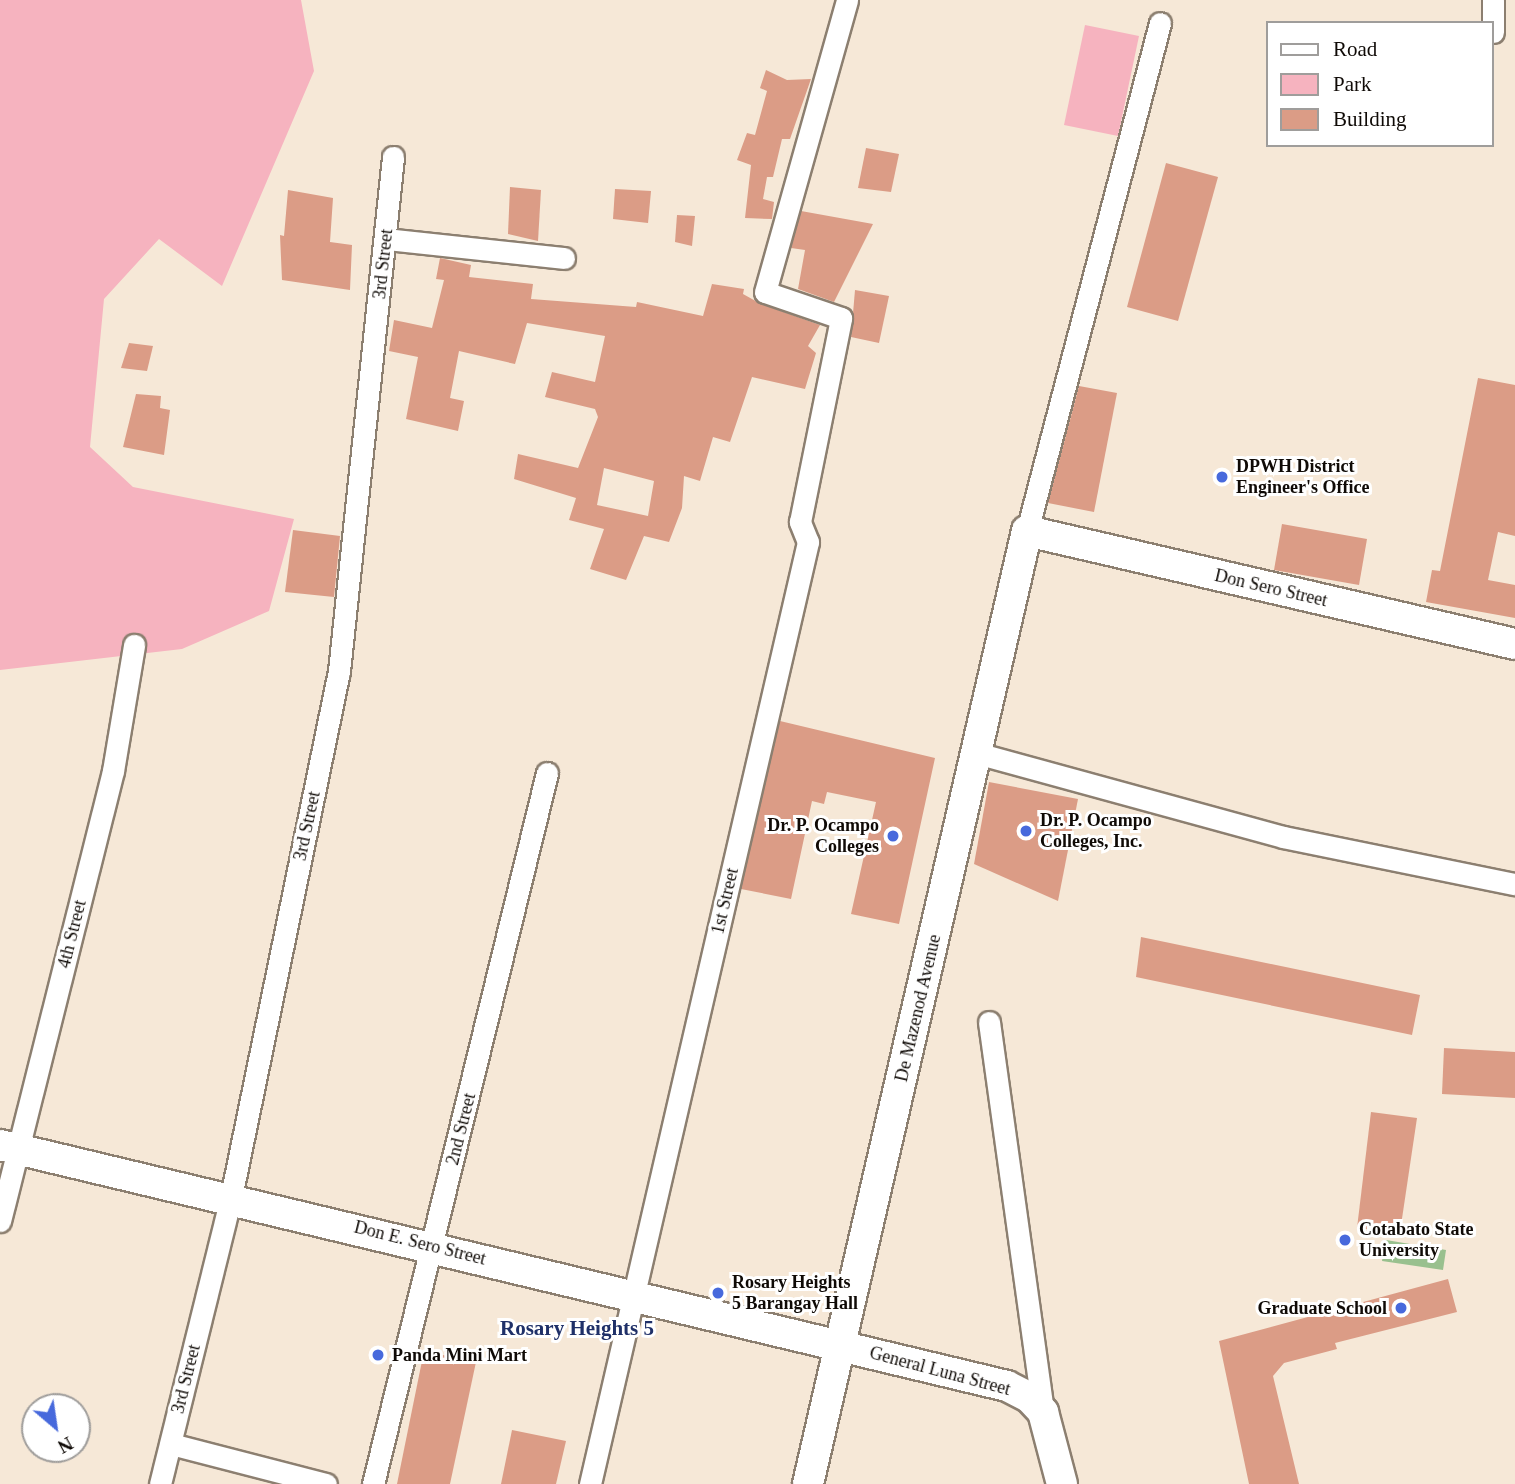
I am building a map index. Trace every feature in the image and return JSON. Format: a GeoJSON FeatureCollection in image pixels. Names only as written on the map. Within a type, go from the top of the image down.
{"type":"FeatureCollection","features":[{"type":"Feature","properties":{"kind":"main road","name":"Don Sero Street"},"geometry":{"type":"LineString","coordinates":[[1027,531],[1515,644]]}},
{"type":"Feature","properties":{"kind":"main road","name":"De Mazenod Avenue"},"geometry":{"type":"LineString","coordinates":[[808,1484],[1027,531]]}},
{"type":"Feature","properties":{"kind":"main road","name":"Don E. Sero Street"},"geometry":{"type":"LineString","coordinates":[[9,1147],[231,1197],[840,1345]]}},
{"type":"Feature","properties":{"kind":"main road","name":"General Luna Street"},"geometry":{"type":"LineString","coordinates":[[840,1345],[1007,1385],[1029,1397],[1043,1412]]}},
{"type":"Feature","properties":{"kind":"main road"},"geometry":{"type":"LineString","coordinates":[[1043,1412],[1062,1484]]}},
{"type":"Feature","properties":{"kind":"street","name":"1st Street"},"geometry":{"type":"LineString","coordinates":[[590,1484],[808,541],[800,522],[841,318],[765,292],[847,0]]}},
{"type":"Feature","properties":{"kind":"street"},"geometry":{"type":"LineString","coordinates":[[1493,0],[1493,21]]}},
{"type":"Feature","properties":{"kind":"street"},"geometry":{"type":"LineString","coordinates":[[1027,531],[1160,23]]}},
{"type":"Feature","properties":{"kind":"street","name":"3rd Street"},"geometry":{"type":"LineString","coordinates":[[160,1484],[231,1197],[339,671],[393,157]]}},
{"type":"Feature","properties":{"kind":"street"},"geometry":{"type":"LineString","coordinates":[[386,240],[564,258]]}},
{"type":"Feature","properties":{"kind":"street","name":"4th Street"},"geometry":{"type":"LineString","coordinates":[[0,1222],[9,1147],[113,771],[134,645]]}},
{"type":"Feature","properties":{"kind":"street"},"geometry":{"type":"LineString","coordinates":[[976,753],[1283,837],[1515,884]]}},
{"type":"Feature","properties":{"kind":"street","name":"2nd Street"},"geometry":{"type":"LineString","coordinates":[[373,1484],[547,773]]}},
{"type":"Feature","properties":{"kind":"street"},"geometry":{"type":"LineString","coordinates":[[989,1022],[1043,1412]]}},
{"type":"Feature","properties":{"kind":"street"},"geometry":{"type":"LineString","coordinates":[[171,1444],[326,1484]]}},
{"type":"Feature","properties":{"kind":"green space"},"geometry":{"type":"Polygon","coordinates":[[[0,0],[301,0],[314,71],[222,286],[159,239],[104,299],[90,447],[133,487],[294,519],[269,611],[182,649],[0,670],[0,0]]]}},
{"type":"Feature","properties":{"kind":"green space"},"geometry":{"type":"Polygon","coordinates":[[[1085,25],[1139,36],[1118,136],[1064,125],[1085,25]]]}},
{"type":"Feature","properties":{"kind":"shaded area"},"geometry":{"type":"Polygon","coordinates":[[[1386,1240],[1446,1250],[1443,1270],[1382,1261],[1386,1240]]]}},
{"type":"Feature","properties":{"kind":"building"},"geometry":{"type":"Polygon","coordinates":[[[766,70],[787,80],[811,79],[790,139],[782,139],[773,177],[767,177],[763,199],[774,202],[772,219],[745,218],[751,165],[737,160],[747,133],[755,135],[767,91],[760,88],[766,70]]]}},
{"type":"Feature","properties":{"kind":"building"},"geometry":{"type":"Polygon","coordinates":[[[866,148],[899,154],[891,192],[858,188],[866,148]]]}},
{"type":"Feature","properties":{"kind":"building"},"geometry":{"type":"Polygon","coordinates":[[[1166,163],[1218,177],[1178,321],[1127,307],[1166,163]]]}},
{"type":"Feature","properties":{"kind":"building"},"geometry":{"type":"Polygon","coordinates":[[[510,187],[541,190],[538,241],[508,234],[510,187]]]}},
{"type":"Feature","properties":{"kind":"building"},"geometry":{"type":"Polygon","coordinates":[[[615,189],[651,191],[648,223],[613,219],[615,189]]]}},
{"type":"Feature","properties":{"kind":"building"},"geometry":{"type":"Polygon","coordinates":[[[288,190],[333,198],[330,242],[352,245],[350,290],[282,280],[280,235],[284,236],[288,190]]]}},
{"type":"Feature","properties":{"kind":"building"},"geometry":{"type":"Polygon","coordinates":[[[801,211],[873,224],[834,302],[798,289],[805,250],[791,248],[801,211]]]}},
{"type":"Feature","properties":{"kind":"building"},"geometry":{"type":"Polygon","coordinates":[[[677,215],[695,216],[692,246],[675,242],[677,215]]]}},
{"type":"Feature","properties":{"kind":"building"},"geometry":{"type":"Polygon","coordinates":[[[440,258],[471,265],[469,277],[533,284],[531,299],[636,307],[637,302],[703,316],[712,284],[744,289],[743,294],[761,304],[820,325],[808,346],[816,353],[805,389],[752,377],[730,442],[713,437],[700,481],[684,476],[682,508],[669,542],[644,536],[626,580],[590,569],[604,529],[569,520],[576,498],[514,479],[518,454],[578,468],[598,417],[595,409],[545,397],[552,372],[595,382],[605,336],[527,323],[515,364],[459,351],[450,398],[464,401],[458,431],[406,419],[418,357],[389,351],[394,320],[432,328],[444,280],[436,279],[440,258]],[[604,468],[597,505],[648,516],[654,481],[604,468]]]}},
{"type":"Feature","properties":{"kind":"building"},"geometry":{"type":"Polygon","coordinates":[[[855,290],[889,296],[879,343],[851,337],[855,290]]]}},
{"type":"Feature","properties":{"kind":"building"},"geometry":{"type":"Polygon","coordinates":[[[129,343],[153,346],[147,371],[121,368],[129,343]]]}},
{"type":"Feature","properties":{"kind":"building"},"geometry":{"type":"Polygon","coordinates":[[[1478,378],[1515,385],[1515,536],[1498,532],[1488,580],[1515,585],[1515,618],[1426,602],[1432,570],[1440,571],[1478,378]]]}},
{"type":"Feature","properties":{"kind":"building"},"geometry":{"type":"Polygon","coordinates":[[[1079,386],[1117,393],[1094,512],[1048,503],[1079,386]]]}},
{"type":"Feature","properties":{"kind":"building"},"geometry":{"type":"Polygon","coordinates":[[[136,394],[161,396],[160,408],[170,410],[164,455],[123,447],[136,394]]]}},
{"type":"Feature","properties":{"kind":"building"},"geometry":{"type":"Polygon","coordinates":[[[1282,524],[1367,539],[1359,585],[1274,570],[1282,524]]]}},
{"type":"Feature","properties":{"kind":"building"},"geometry":{"type":"Polygon","coordinates":[[[293,530],[340,536],[334,597],[285,592],[293,530]]]}},
{"type":"Feature","properties":{"kind":"building"},"geometry":{"type":"Polygon","coordinates":[[[780,721],[935,758],[899,924],[851,914],[876,802],[827,792],[824,804],[812,801],[791,899],[741,889],[780,721]]]}},
{"type":"Feature","properties":{"kind":"building","name":"Dr. P. Ocampo Colleges, Inc."},"geometry":{"type":"Polygon","coordinates":[[[989,782],[1078,799],[1058,901],[974,864],[989,782]]]}},
{"type":"Feature","properties":{"kind":"building"},"geometry":{"type":"Polygon","coordinates":[[[1141,937],[1420,995],[1412,1035],[1136,977],[1141,937]]]}},
{"type":"Feature","properties":{"kind":"building"},"geometry":{"type":"Polygon","coordinates":[[[1444,1048],[1515,1052],[1515,1098],[1442,1094],[1444,1048]]]}},
{"type":"Feature","properties":{"kind":"building"},"geometry":{"type":"Polygon","coordinates":[[[1371,1112],[1417,1118],[1400,1232],[1357,1228],[1371,1112]]]}},
{"type":"Feature","properties":{"kind":"building"},"geometry":{"type":"Polygon","coordinates":[[[1448,1279],[1457,1312],[1335,1343],[1337,1349],[1284,1363],[1273,1376],[1299,1484],[1249,1484],[1219,1341],[1448,1279]]]}},
{"type":"Feature","properties":{"kind":"building"},"geometry":{"type":"Polygon","coordinates":[[[424,1351],[476,1362],[450,1484],[397,1484],[424,1351]]]}},
{"type":"Feature","properties":{"kind":"building"},"geometry":{"type":"Polygon","coordinates":[[[512,1430],[566,1441],[556,1484],[501,1484],[512,1430]]]}},
{"type":"Feature","properties":{"kind":"place","name":"DPWH District Engineer's Office"},"geometry":{"type":"Point","coordinates":[1222,477]}},
{"type":"Feature","properties":{"kind":"place","name":"Dr. P. Ocampo Colleges, Inc."},"geometry":{"type":"Point","coordinates":[1026,831]}},
{"type":"Feature","properties":{"kind":"place","name":"Dr. P. Ocampo Colleges"},"geometry":{"type":"Point","coordinates":[893,836]}},
{"type":"Feature","properties":{"kind":"place","name":"Cotabato State University"},"geometry":{"type":"Point","coordinates":[1345,1240]}},
{"type":"Feature","properties":{"kind":"place","name":"Rosary Heights 5 Barangay Hall"},"geometry":{"type":"Point","coordinates":[718,1293]}},
{"type":"Feature","properties":{"kind":"place","name":"Graduate School"},"geometry":{"type":"Point","coordinates":[1401,1308]}},
{"type":"Feature","properties":{"kind":"place","name":"Panda Mini Mart"},"geometry":{"type":"Point","coordinates":[378,1355]}},
{"type":"Feature","properties":{"kind":"district","name":"Rosary Heights 5"},"geometry":{"type":"Point","coordinates":[577,1328]}}]}
